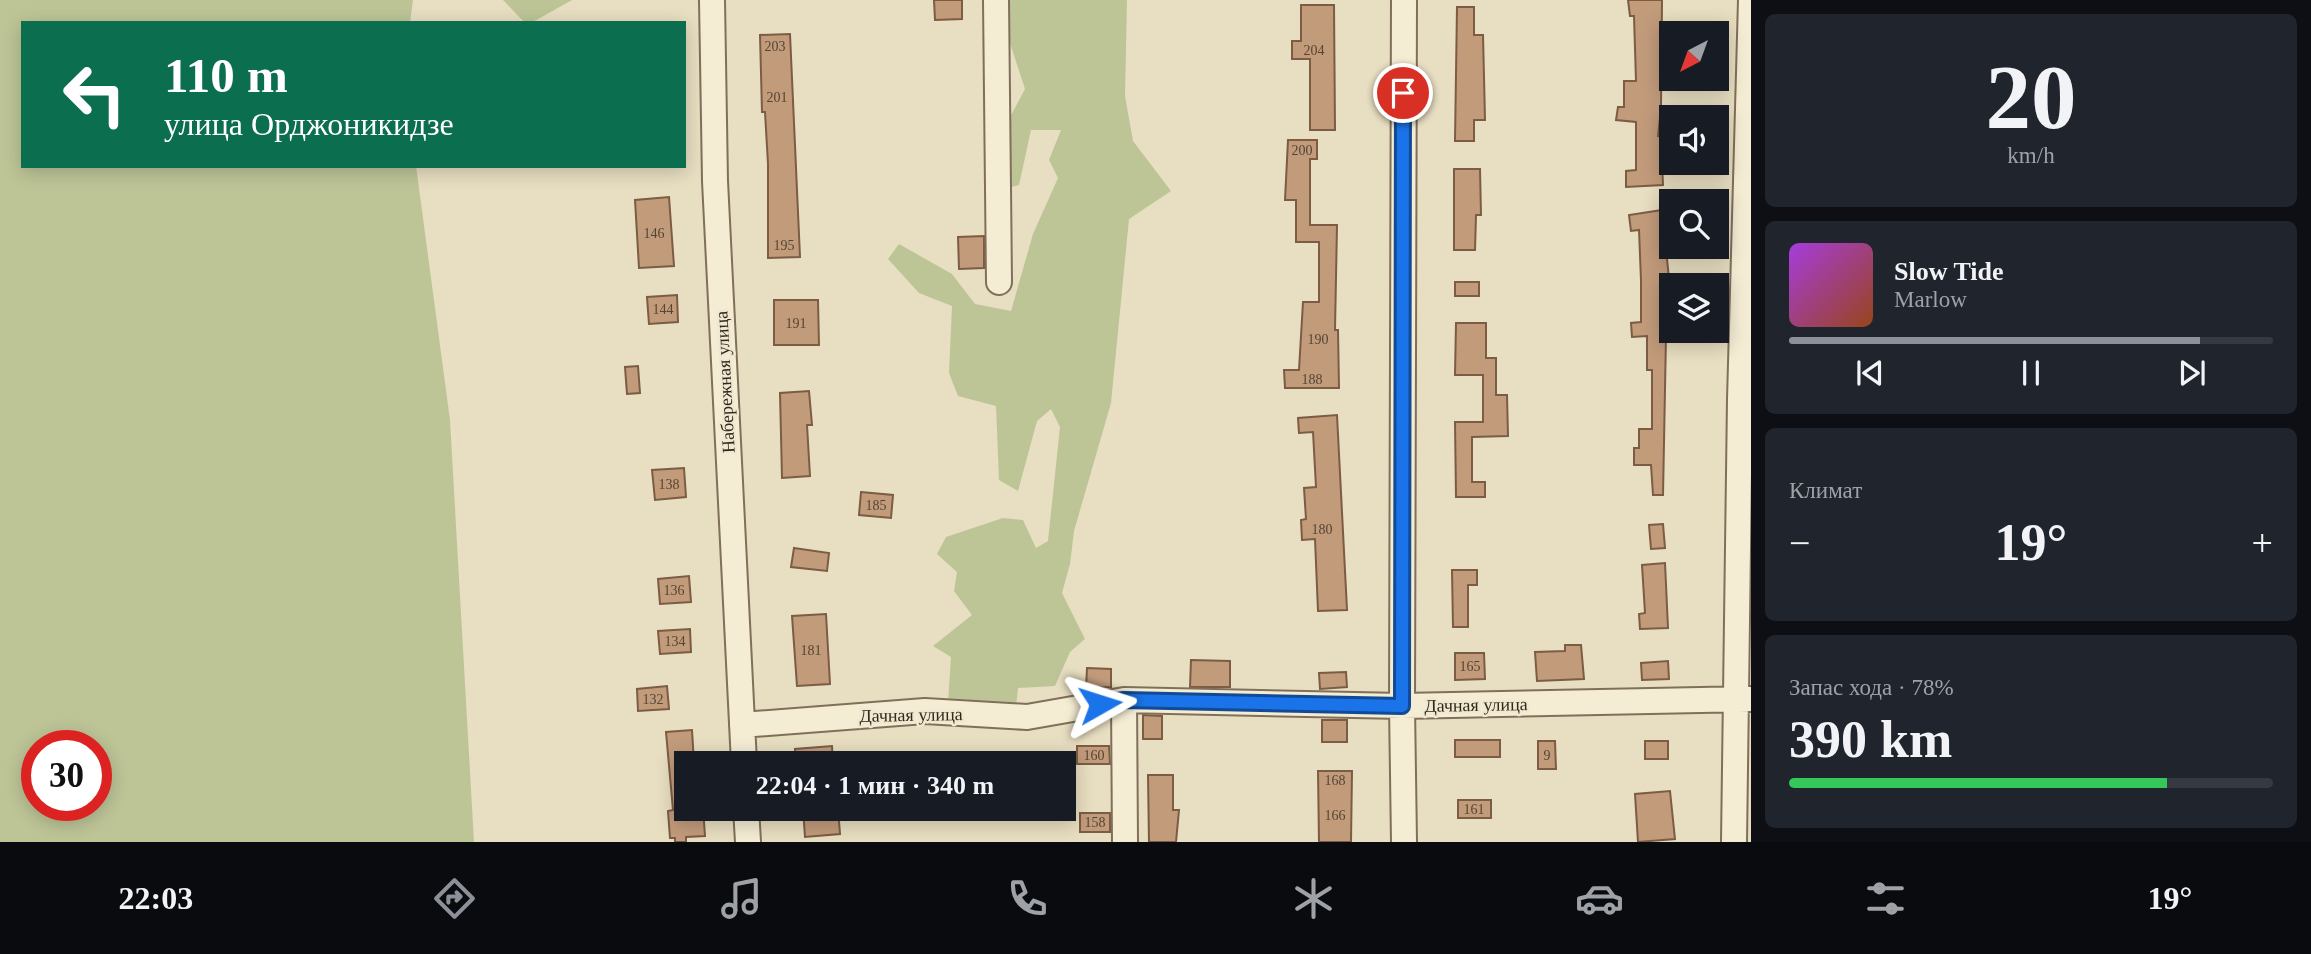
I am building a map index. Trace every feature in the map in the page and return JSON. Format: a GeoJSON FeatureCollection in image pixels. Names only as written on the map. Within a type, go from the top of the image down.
{"type":"FeatureCollection","features":[{"type":"Feature","properties":{"kind":"street","name":"Набережная улица"},"geometry":{"type":"LineString","coordinates":[[712,0],[715,181],[743,751]]}},
{"type":"Feature","properties":{"kind":"street"},"geometry":{"type":"LineString","coordinates":[[996,0],[999,282]]}},
{"type":"Feature","properties":{"kind":"street"},"geometry":{"type":"LineString","coordinates":[[1404,0],[1404,842]]}},
{"type":"Feature","properties":{"kind":"street"},"geometry":{"type":"LineString","coordinates":[[1734,842],[1743,699],[1751,0]]}},
{"type":"Feature","properties":{"kind":"street","name":"Дачная улица"},"geometry":{"type":"LineString","coordinates":[[742,725],[925,711],[1027,717],[1124,700],[1402,706],[1743,699]]}},
{"type":"Feature","properties":{"kind":"street"},"geometry":{"type":"LineString","coordinates":[[1124,700],[1125,842]]}},
{"type":"Feature","properties":{"kind":"street"},"geometry":{"type":"LineString","coordinates":[[747,821],[748,842]]}},
{"type":"Feature","properties":{"kind":"green space"},"geometry":{"type":"Polygon","coordinates":[[[0,0],[413,0],[410,21],[21,21],[21,168],[416,168],[450,420],[474,842],[0,842],[0,0]]]}},
{"type":"Feature","properties":{"kind":"green space"},"geometry":{"type":"Polygon","coordinates":[[[503,0],[572,0],[535,21],[523,21],[503,0]]]}},
{"type":"Feature","properties":{"kind":"green space"},"geometry":{"type":"Polygon","coordinates":[[[1009,0],[1127,0],[1125,96],[1133,141],[1171,191],[1129,219],[1111,403],[1074,531],[1070,564],[1062,593],[1085,639],[1070,652],[1055,686],[1018,688],[1016,707],[948,703],[951,657],[933,646],[972,615],[954,591],[957,572],[937,554],[946,537],[1003,518],[1023,520],[1036,548],[1048,541],[1060,427],[1051,409],[1037,421],[1018,491],[999,480],[996,406],[958,396],[949,373],[952,306],[919,293],[888,259],[899,244],[952,274],[975,304],[1011,311],[1033,234],[1058,178],[1049,160],[1061,130],[1031,130],[1019,185],[1005,189],[1009,119],[1025,89],[1010,43],[1009,0]]]}},
{"type":"Feature","properties":{"kind":"building"},"geometry":{"type":"Polygon","coordinates":[[[934,0],[962,0],[962,19],[935,20],[934,0]]]}},
{"type":"Feature","properties":{"kind":"building"},"geometry":{"type":"Polygon","coordinates":[[[1628,0],[1662,0],[1662,21],[1659,21],[1659,91],[1661,91],[1658,136],[1659,175],[1663,175],[1663,185],[1626,187],[1626,171],[1636,170],[1636,122],[1616,120],[1618,107],[1624,107],[1624,81],[1636,81],[1634,16],[1630,16],[1628,0]]]}},
{"type":"Feature","properties":{"kind":"building"},"geometry":{"type":"Polygon","coordinates":[[[1301,5],[1334,5],[1335,130],[1310,130],[1310,59],[1292,59],[1292,41],[1301,41],[1301,5]]]}},
{"type":"Feature","properties":{"kind":"building"},"geometry":{"type":"Polygon","coordinates":[[[1457,7],[1474,7],[1474,35],[1483,35],[1485,120],[1474,120],[1474,141],[1455,141],[1457,7]]]}},
{"type":"Feature","properties":{"kind":"building"},"geometry":{"type":"Polygon","coordinates":[[[790,34],[800,257],[768,258],[768,164],[765,112],[762,112],[760,35],[790,34]]]}},
{"type":"Feature","properties":{"kind":"building"},"geometry":{"type":"Polygon","coordinates":[[[1288,140],[1317,140],[1317,159],[1310,159],[1310,225],[1337,225],[1335,330],[1338,330],[1339,388],[1285,388],[1284,370],[1299,370],[1303,302],[1319,302],[1319,242],[1296,242],[1296,200],[1285,200],[1288,140]]]}},
{"type":"Feature","properties":{"kind":"building"},"geometry":{"type":"Polygon","coordinates":[[[1454,169],[1480,169],[1481,215],[1476,215],[1475,250],[1454,250],[1454,169]]]}},
{"type":"Feature","properties":{"kind":"building"},"geometry":{"type":"Polygon","coordinates":[[[669,197],[674,266],[639,268],[635,200],[669,197]]]}},
{"type":"Feature","properties":{"kind":"building"},"geometry":{"type":"Polygon","coordinates":[[[1659,210],[1659,259],[1667,259],[1668,273],[1659,273],[1659,343],[1666,343],[1663,495],[1653,495],[1651,465],[1634,465],[1634,448],[1639,448],[1639,429],[1652,429],[1652,370],[1647,370],[1647,336],[1632,337],[1631,323],[1641,322],[1641,280],[1639,230],[1631,231],[1629,215],[1659,210]]]}},
{"type":"Feature","properties":{"kind":"building"},"geometry":{"type":"Polygon","coordinates":[[[984,236],[984,268],[959,269],[958,237],[984,236]]]}},
{"type":"Feature","properties":{"kind":"building"},"geometry":{"type":"Polygon","coordinates":[[[1455,282],[1479,282],[1479,296],[1455,296],[1455,282]]]}},
{"type":"Feature","properties":{"kind":"building"},"geometry":{"type":"Polygon","coordinates":[[[677,295],[678,322],[649,324],[647,297],[677,295]]]}},
{"type":"Feature","properties":{"kind":"building"},"geometry":{"type":"Polygon","coordinates":[[[774,300],[818,300],[819,345],[774,345],[774,300]]]}},
{"type":"Feature","properties":{"kind":"building"},"geometry":{"type":"Polygon","coordinates":[[[1456,323],[1486,323],[1486,358],[1496,358],[1496,395],[1507,395],[1508,436],[1472,437],[1472,482],[1485,482],[1485,497],[1456,497],[1455,422],[1483,422],[1483,375],[1455,375],[1456,323]]]}},
{"type":"Feature","properties":{"kind":"building"},"geometry":{"type":"Polygon","coordinates":[[[638,366],[640,393],[627,394],[625,367],[638,366]]]}},
{"type":"Feature","properties":{"kind":"building"},"geometry":{"type":"Polygon","coordinates":[[[809,391],[812,425],[807,425],[810,476],[782,478],[780,393],[809,391]]]}},
{"type":"Feature","properties":{"kind":"building"},"geometry":{"type":"Polygon","coordinates":[[[1337,415],[1347,610],[1318,611],[1315,539],[1302,540],[1301,520],[1306,519],[1304,488],[1316,487],[1313,432],[1299,433],[1298,418],[1337,415]]]}},
{"type":"Feature","properties":{"kind":"building"},"geometry":{"type":"Polygon","coordinates":[[[684,468],[686,497],[655,500],[652,470],[684,468]]]}},
{"type":"Feature","properties":{"kind":"building"},"geometry":{"type":"Polygon","coordinates":[[[861,492],[893,495],[891,518],[859,515],[861,492]]]}},
{"type":"Feature","properties":{"kind":"building"},"geometry":{"type":"Polygon","coordinates":[[[1663,524],[1665,548],[1651,549],[1649,525],[1663,524]]]}},
{"type":"Feature","properties":{"kind":"building"},"geometry":{"type":"Polygon","coordinates":[[[794,548],[829,553],[827,571],[791,567],[794,548]]]}},
{"type":"Feature","properties":{"kind":"building"},"geometry":{"type":"Polygon","coordinates":[[[1665,563],[1668,628],[1640,629],[1639,614],[1645,613],[1642,565],[1665,563]]]}},
{"type":"Feature","properties":{"kind":"building"},"geometry":{"type":"Polygon","coordinates":[[[1452,570],[1477,570],[1477,585],[1468,585],[1468,627],[1453,627],[1452,570]]]}},
{"type":"Feature","properties":{"kind":"building"},"geometry":{"type":"Polygon","coordinates":[[[689,576],[691,602],[660,604],[658,579],[689,576]]]}},
{"type":"Feature","properties":{"kind":"building"},"geometry":{"type":"Polygon","coordinates":[[[826,614],[830,684],[797,686],[792,616],[826,614]]]}},
{"type":"Feature","properties":{"kind":"building"},"geometry":{"type":"Polygon","coordinates":[[[690,629],[691,652],[660,654],[658,631],[690,629]]]}},
{"type":"Feature","properties":{"kind":"building"},"geometry":{"type":"Polygon","coordinates":[[[1565,645],[1581,645],[1584,679],[1537,681],[1535,652],[1565,651],[1565,645]]]}},
{"type":"Feature","properties":{"kind":"building"},"geometry":{"type":"Polygon","coordinates":[[[1455,653],[1484,653],[1485,679],[1455,680],[1455,653]]]}},
{"type":"Feature","properties":{"kind":"building"},"geometry":{"type":"Polygon","coordinates":[[[1191,660],[1230,661],[1230,687],[1190,687],[1191,660]]]}},
{"type":"Feature","properties":{"kind":"building"},"geometry":{"type":"Polygon","coordinates":[[[1668,661],[1669,679],[1642,680],[1641,663],[1668,661]]]}},
{"type":"Feature","properties":{"kind":"building"},"geometry":{"type":"Polygon","coordinates":[[[1087,668],[1111,669],[1111,687],[1086,688],[1087,668]]]}},
{"type":"Feature","properties":{"kind":"building"},"geometry":{"type":"Polygon","coordinates":[[[1346,672],[1347,687],[1320,689],[1319,673],[1346,672]]]}},
{"type":"Feature","properties":{"kind":"building"},"geometry":{"type":"Polygon","coordinates":[[[667,686],[669,709],[638,711],[637,689],[667,686]]]}},
{"type":"Feature","properties":{"kind":"building"},"geometry":{"type":"Polygon","coordinates":[[[1143,715],[1162,716],[1162,739],[1143,739],[1143,715]]]}},
{"type":"Feature","properties":{"kind":"building"},"geometry":{"type":"Polygon","coordinates":[[[1322,720],[1347,720],[1347,742],[1322,742],[1322,720]]]}},
{"type":"Feature","properties":{"kind":"building"},"geometry":{"type":"Polygon","coordinates":[[[692,730],[693,751],[674,751],[674,821],[704,821],[705,836],[686,837],[686,842],[675,842],[675,838],[670,838],[668,811],[673,810],[666,732],[692,730]]]}},
{"type":"Feature","properties":{"kind":"building"},"geometry":{"type":"Polygon","coordinates":[[[1455,740],[1500,740],[1500,757],[1455,757],[1455,740]]]}},
{"type":"Feature","properties":{"kind":"building"},"geometry":{"type":"Polygon","coordinates":[[[1538,741],[1555,741],[1556,769],[1538,769],[1538,741]]]}},
{"type":"Feature","properties":{"kind":"building"},"geometry":{"type":"Polygon","coordinates":[[[1645,741],[1668,741],[1668,759],[1645,759],[1645,741]]]}},
{"type":"Feature","properties":{"kind":"building"},"geometry":{"type":"Polygon","coordinates":[[[832,746],[832,751],[795,751],[832,746]]]}},
{"type":"Feature","properties":{"kind":"building"},"geometry":{"type":"Polygon","coordinates":[[[1077,746],[1109,746],[1110,764],[1077,764],[1077,746]]]}},
{"type":"Feature","properties":{"kind":"building"},"geometry":{"type":"Polygon","coordinates":[[[1318,771],[1352,771],[1351,842],[1319,842],[1318,771]]]}},
{"type":"Feature","properties":{"kind":"building"},"geometry":{"type":"Polygon","coordinates":[[[1148,775],[1173,775],[1173,810],[1179,810],[1176,842],[1149,842],[1148,775]]]}},
{"type":"Feature","properties":{"kind":"building"},"geometry":{"type":"Polygon","coordinates":[[[1670,791],[1675,839],[1638,842],[1635,794],[1670,791]]]}},
{"type":"Feature","properties":{"kind":"building"},"geometry":{"type":"Polygon","coordinates":[[[1458,800],[1491,800],[1491,818],[1458,818],[1458,800]]]}},
{"type":"Feature","properties":{"kind":"building"},"geometry":{"type":"Polygon","coordinates":[[[1080,813],[1110,813],[1110,832],[1080,832],[1080,813]]]}},
{"type":"Feature","properties":{"kind":"building"},"geometry":{"type":"Polygon","coordinates":[[[804,821],[839,821],[840,834],[805,837],[804,821]]]}},
{"type":"Feature","properties":{"kind":"route"},"geometry":{"type":"LineString","coordinates":[[1100,704],[1124,700],[1402,706],[1403,93]]}}]}
